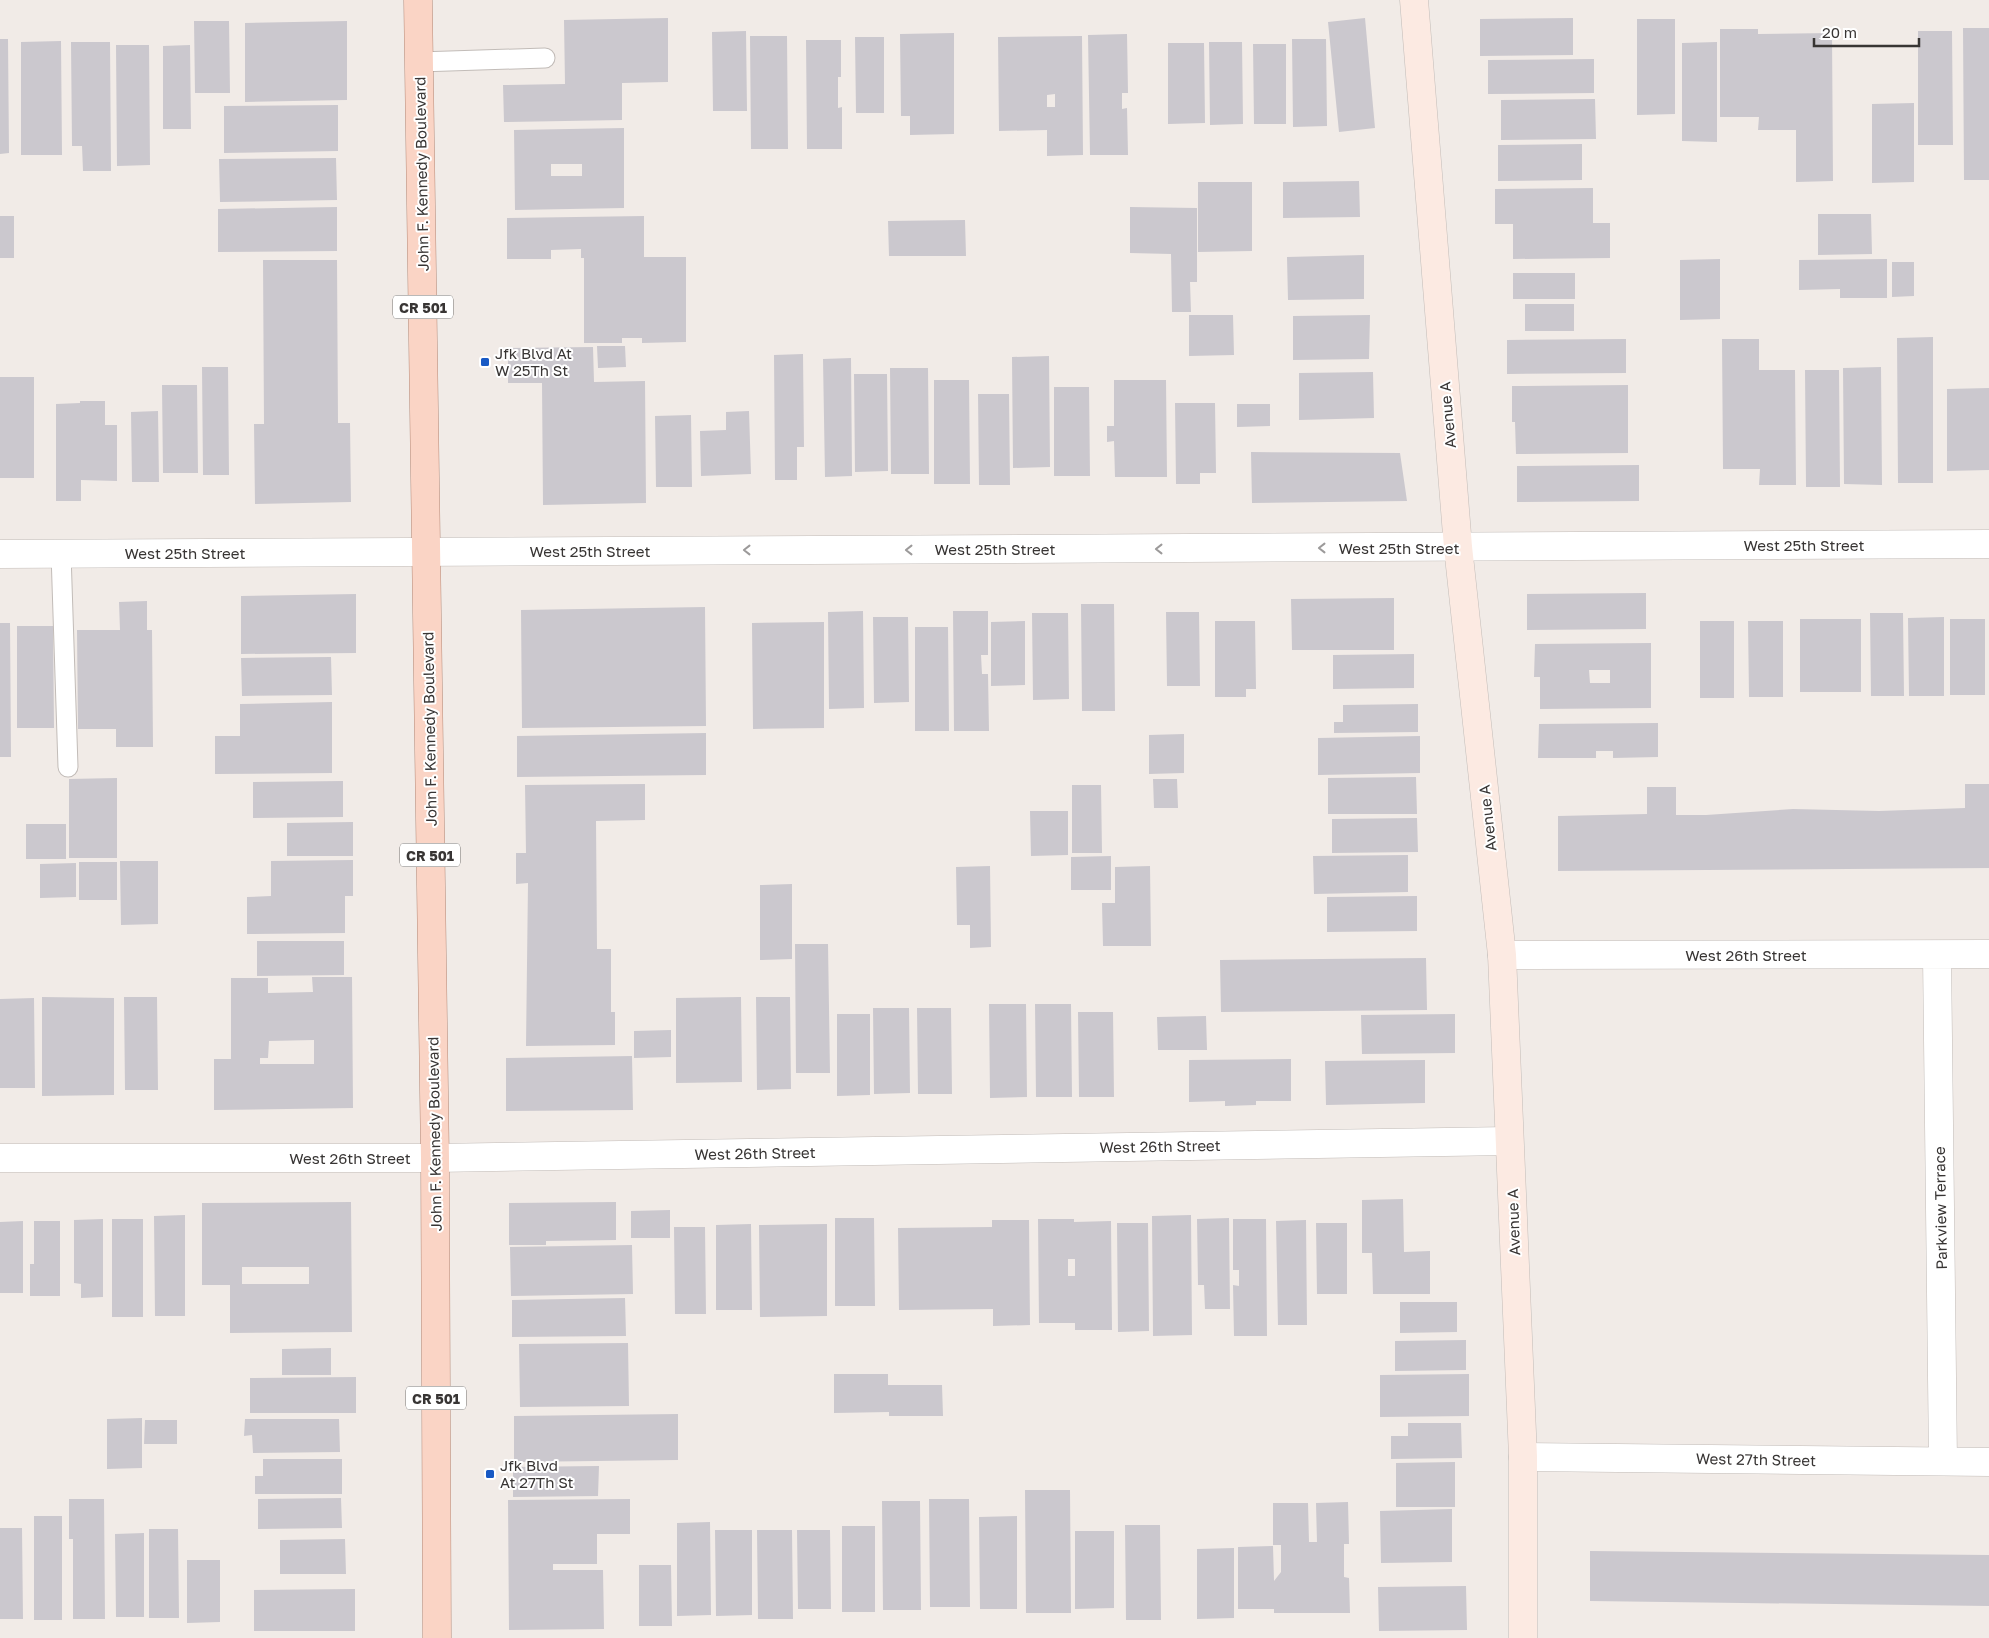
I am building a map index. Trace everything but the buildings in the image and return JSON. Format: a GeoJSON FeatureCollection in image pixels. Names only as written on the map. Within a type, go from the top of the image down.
{"type":"FeatureCollection","features":[{"type":"Feature","properties":{"kind":"main road","name":"John F. Kennedy Boulevard"},"geometry":{"type":"LineString","coordinates":[[418,0],[435,1158],[437,1638]]}},
{"type":"Feature","properties":{"kind":"street","name":"Avenue A"},"geometry":{"type":"LineString","coordinates":[[1414,0],[1458,547],[1502,955],[1523,1457],[1523,1638]]}},
{"type":"Feature","properties":{"kind":"street","name":"West 25th Street"},"geometry":{"type":"LineString","coordinates":[[0,554],[1989,544]]}},
{"type":"Feature","properties":{"kind":"street","name":"West 26th Street"},"geometry":{"type":"LineString","coordinates":[[1502,955],[1989,954]]}},
{"type":"Feature","properties":{"kind":"street","name":"Parkview Terrace"},"geometry":{"type":"LineString","coordinates":[[1937,955],[1943,1461]]}},
{"type":"Feature","properties":{"kind":"street","name":"West 26th Street"},"geometry":{"type":"LineString","coordinates":[[0,1158],[435,1158],[1509,1141]]}},
{"type":"Feature","properties":{"kind":"street","name":"West 27th Street"},"geometry":{"type":"LineString","coordinates":[[1523,1457],[1989,1462]]}},
{"type":"Feature","properties":{"kind":"lane"},"geometry":{"type":"LineString","coordinates":[[419,62],[545,58]]}},
{"type":"Feature","properties":{"kind":"lane"},"geometry":{"type":"LineString","coordinates":[[61,554],[68,767]]}},
{"type":"Feature","properties":{"kind":"place","name":"Jfk Blvd At W 25Th St"},"geometry":{"type":"Point","coordinates":[485,362]}},
{"type":"Feature","properties":{"kind":"place","name":"Jfk Blvd At 27Th St"},"geometry":{"type":"Point","coordinates":[490,1474]}}]}
